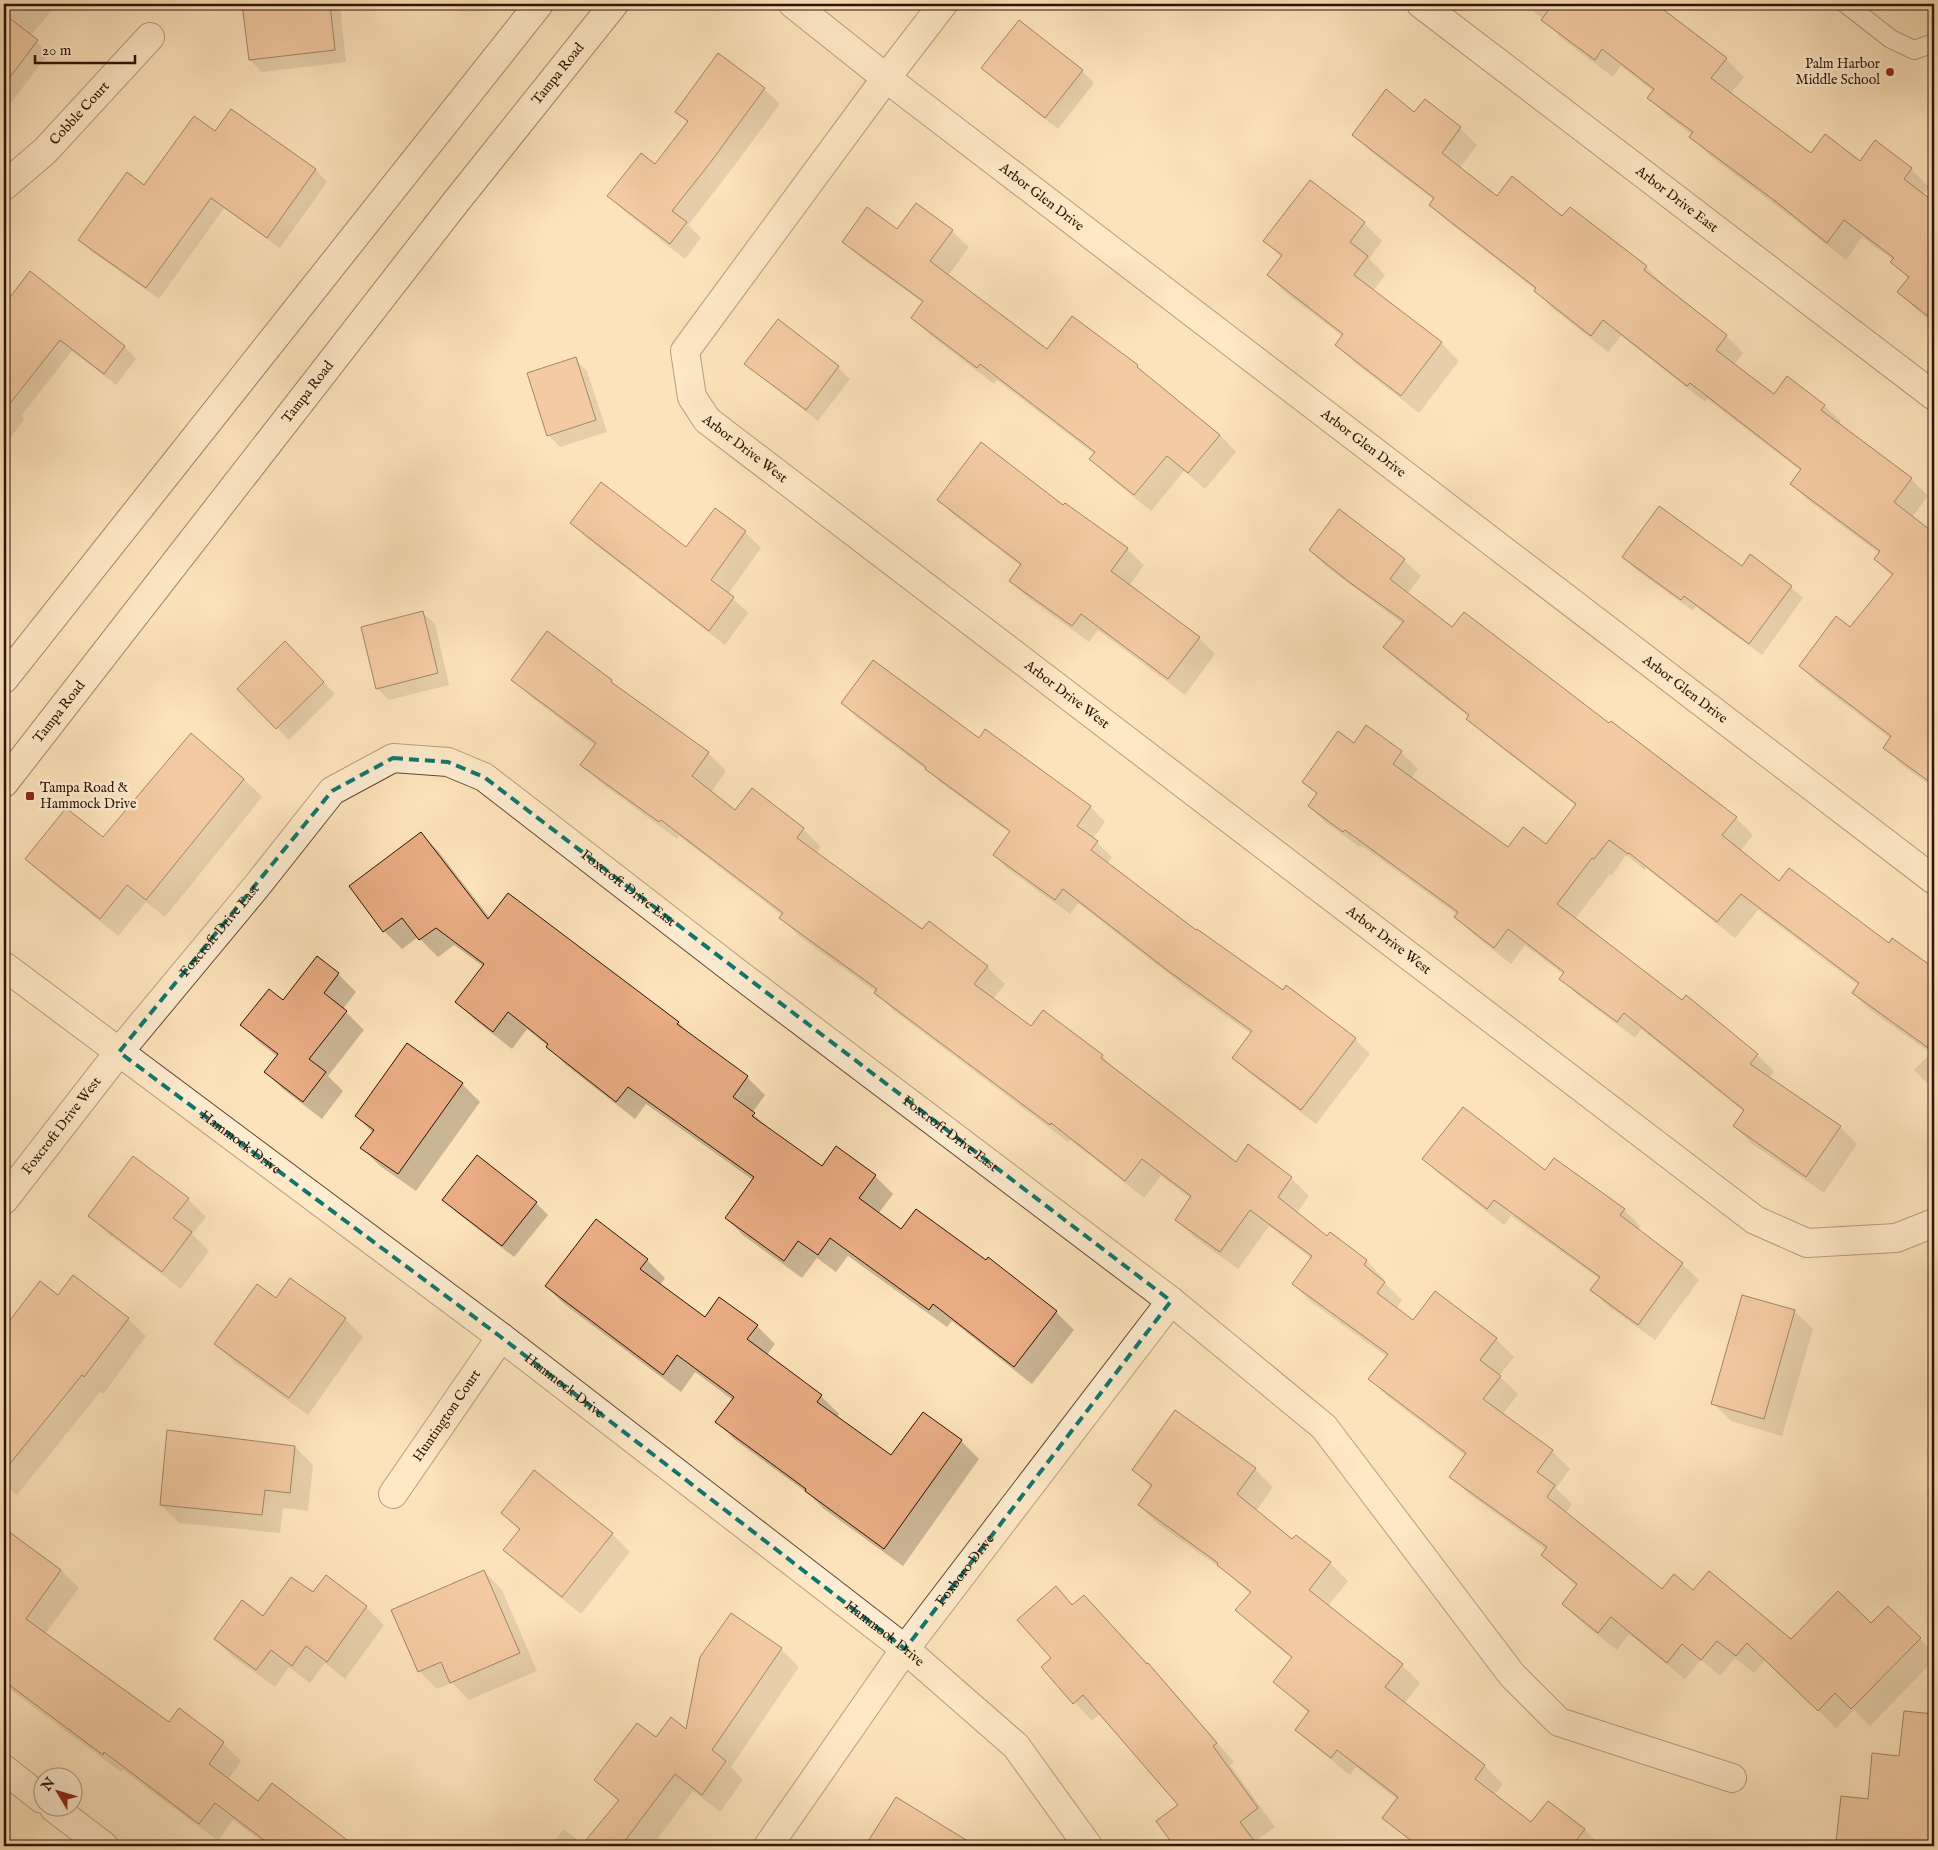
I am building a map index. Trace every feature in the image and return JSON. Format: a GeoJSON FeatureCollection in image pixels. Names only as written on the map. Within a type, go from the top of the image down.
{"type":"FeatureCollection","features":[{"type":"Feature","properties":{"kind":"street"},"geometry":{"type":"LineString","coordinates":[[4,679],[539,4]]}},
{"type":"Feature","properties":{"kind":"street","name":"Tampa Road"},"geometry":{"type":"LineString","coordinates":[[4,783],[455,203],[614,4]]}},
{"type":"Feature","properties":{"kind":"street","name":"Arbor Glen Drive"},"geometry":{"type":"LineString","coordinates":[[793,4],[886,78],[1934,880]]}},
{"type":"Feature","properties":{"kind":"street"},"geometry":{"type":"LineString","coordinates":[[886,78],[943,4]]}},
{"type":"Feature","properties":{"kind":"street","name":"Arbor Drive East"},"geometry":{"type":"LineString","coordinates":[[1420,4],[1934,396]]}},
{"type":"Feature","properties":{"kind":"street","name":"Cobble Court"},"geometry":{"type":"LineString","coordinates":[[4,186],[45,151],[150,37]]}},
{"type":"Feature","properties":{"kind":"street","name":"Arbor Drive West"},"geometry":{"type":"LineString","coordinates":[[886,78],[685,351],[692,397],[707,420],[1755,1220],[1807,1243],[1896,1238],[1934,1223]]}},
{"type":"Feature","properties":{"kind":"street","name":"Foxcroft Drive East"},"geometry":{"type":"LineString","coordinates":[[119,1052],[256,887],[332,791],[393,758],[448,762],[484,777],[740,976],[1171,1301],[1324,1427],[1512,1675],[1559,1722],[1732,1778]]}},
{"type":"Feature","properties":{"kind":"street","name":"Hammock Drive"},"geometry":{"type":"LineString","coordinates":[[4,966],[501,1337],[905,1649],[1016,1746],[1088,1846]]}},
{"type":"Feature","properties":{"kind":"street","name":"Foxcroft Drive West"},"geometry":{"type":"LineString","coordinates":[[4,1200],[119,1052]]}},
{"type":"Feature","properties":{"kind":"street","name":"Foxboro Drive"},"geometry":{"type":"LineString","coordinates":[[768,1846],[905,1649],[1171,1301]]}},
{"type":"Feature","properties":{"kind":"street","name":"Huntington Court"},"geometry":{"type":"LineString","coordinates":[[393,1494],[501,1337]]}},
{"type":"Feature","properties":{"kind":"street"},"geometry":{"type":"LineString","coordinates":[[4,1769],[32,1791]]}},
{"type":"Feature","properties":{"kind":"street"},"geometry":{"type":"LineString","coordinates":[[67,1818],[104,1846]]}},
{"type":"Feature","properties":{"kind":"lane"},"geometry":{"type":"LineString","coordinates":[[1846,4],[1891,39],[1914,50],[1934,43]]}},
{"type":"Feature","properties":{"kind":"highlighted area"},"geometry":{"type":"Polygon","coordinates":[[[393,758],[448,762],[484,777],[1171,1301],[905,1649],[501,1337],[119,1052],[332,791],[393,758]]]}},
{"type":"Feature","properties":{"kind":"building"},"geometry":{"type":"Polygon","coordinates":[[[242,4],[330,4],[335,50],[249,60],[242,4]]]}},
{"type":"Feature","properties":{"kind":"building"},"geometry":{"type":"Polygon","coordinates":[[[1553,4],[1656,4],[1727,58],[1711,78],[1811,153],[1825,134],[1860,161],[1875,140],[1912,168],[1904,179],[1934,202],[1934,321],[1897,292],[1909,277],[1890,262],[1894,258],[1844,220],[1827,243],[1775,201],[1689,137],[1693,132],[1647,98],[1654,89],[1602,49],[1595,60],[1541,20],[1553,4]]]}},
{"type":"Feature","properties":{"kind":"building"},"geometry":{"type":"Polygon","coordinates":[[[4,14],[38,40],[4,85],[4,14]]]}},
{"type":"Feature","properties":{"kind":"building"},"geometry":{"type":"Polygon","coordinates":[[[1019,20],[1083,70],[1045,118],[981,68],[1019,20]]]}},
{"type":"Feature","properties":{"kind":"building"},"geometry":{"type":"Polygon","coordinates":[[[718,53],[765,88],[672,211],[687,222],[670,244],[607,196],[641,153],[655,164],[688,121],[675,112],[718,53]]]}},
{"type":"Feature","properties":{"kind":"building"},"geometry":{"type":"Polygon","coordinates":[[[1386,89],[1414,112],[1425,99],[1461,127],[1442,153],[1497,196],[1512,176],[1562,216],[1570,207],[1647,266],[1644,270],[1727,335],[1716,350],[1774,394],[1787,376],[1825,405],[1821,410],[1912,478],[1894,502],[1934,533],[1934,785],[1883,748],[1891,736],[1799,666],[1836,616],[1850,627],[1893,574],[1874,559],[1880,551],[1790,484],[1801,469],[1690,383],[1687,386],[1603,320],[1591,336],[1534,291],[1536,288],[1429,205],[1434,198],[1352,135],[1386,89]]]}},
{"type":"Feature","properties":{"kind":"building"},"geometry":{"type":"Polygon","coordinates":[[[231,109],[316,169],[267,238],[211,198],[146,288],[78,240],[127,172],[144,185],[194,116],[215,131],[231,109]]]}},
{"type":"Feature","properties":{"kind":"building"},"geometry":{"type":"Polygon","coordinates":[[[1310,180],[1365,222],[1350,242],[1368,256],[1354,275],[1442,342],[1401,396],[1335,345],[1343,334],[1267,275],[1282,255],[1263,241],[1310,180]]]}},
{"type":"Feature","properties":{"kind":"building"},"geometry":{"type":"Polygon","coordinates":[[[916,203],[953,230],[930,261],[1047,349],[1072,316],[1138,365],[1137,367],[1220,435],[1188,473],[1167,456],[1134,495],[1089,459],[1095,452],[980,364],[977,368],[911,318],[923,301],[842,242],[867,207],[897,229],[916,203]]]}},
{"type":"Feature","properties":{"kind":"building"},"geometry":{"type":"Polygon","coordinates":[[[30,271],[125,346],[104,374],[60,340],[4,411],[4,305],[30,271]]]}},
{"type":"Feature","properties":{"kind":"building"},"geometry":{"type":"Polygon","coordinates":[[[778,319],[839,366],[806,410],[744,364],[778,319]]]}},
{"type":"Feature","properties":{"kind":"building"},"geometry":{"type":"Polygon","coordinates":[[[576,357],[596,420],[547,436],[527,373],[576,357]]]}},
{"type":"Feature","properties":{"kind":"building"},"geometry":{"type":"Polygon","coordinates":[[[981,442],[1063,505],[1065,503],[1128,548],[1111,571],[1200,637],[1168,679],[1081,614],[1072,626],[1009,581],[1021,564],[937,500],[981,442]]]}},
{"type":"Feature","properties":{"kind":"building"},"geometry":{"type":"Polygon","coordinates":[[[601,482],[686,547],[715,508],[746,531],[711,580],[734,597],[709,631],[570,523],[601,482]]]}},
{"type":"Feature","properties":{"kind":"building"},"geometry":{"type":"Polygon","coordinates":[[[1659,506],[1742,566],[1750,554],[1792,586],[1749,644],[1684,596],[1681,600],[1622,557],[1659,506]]]}},
{"type":"Feature","properties":{"kind":"building"},"geometry":{"type":"Polygon","coordinates":[[[1339,509],[1405,559],[1390,579],[1452,627],[1464,612],[1609,723],[1611,721],[1737,817],[1722,835],[1779,881],[1789,868],[1889,943],[1892,938],[1934,968],[1934,1052],[1852,993],[1859,983],[1741,894],[1717,922],[1629,853],[1609,840],[1594,859],[1592,858],[1557,904],[1682,1000],[1686,995],[1758,1054],[1750,1064],[1841,1126],[1806,1177],[1733,1126],[1744,1110],[1624,1013],[1617,1022],[1559,979],[1564,972],[1508,929],[1494,948],[1454,917],[1458,912],[1345,830],[1343,832],[1308,806],[1317,793],[1302,782],[1338,731],[1354,743],[1366,725],[1402,751],[1393,764],[1508,847],[1523,827],[1546,844],[1576,804],[1466,719],[1469,715],[1383,647],[1404,621],[1349,582],[1309,550],[1339,509]]]}},
{"type":"Feature","properties":{"kind":"building"},"geometry":{"type":"Polygon","coordinates":[[[423,611],[438,673],[376,689],[361,627],[423,611]]]}},
{"type":"Feature","properties":{"kind":"building"},"geometry":{"type":"Polygon","coordinates":[[[547,631],[612,680],[611,682],[709,752],[692,776],[735,810],[752,788],[804,828],[797,838],[922,929],[929,921],[988,966],[974,984],[1031,1026],[1043,1010],[1103,1055],[1101,1058],[1236,1162],[1248,1144],[1292,1177],[1278,1197],[1327,1236],[1330,1232],[1367,1260],[1364,1265],[1385,1282],[1377,1293],[1413,1320],[1435,1291],[1497,1338],[1480,1360],[1501,1376],[1483,1399],[1553,1450],[1537,1472],[1555,1485],[1547,1497],[1662,1589],[1674,1574],[1693,1590],[1709,1571],[1791,1639],[1838,1591],[1871,1623],[1888,1606],[1921,1638],[1851,1709],[1835,1693],[1818,1711],[1747,1643],[1736,1656],[1717,1641],[1701,1660],[1682,1644],[1667,1663],[1611,1617],[1598,1633],[1562,1604],[1577,1584],[1541,1555],[1547,1547],[1449,1477],[1466,1453],[1368,1379],[1388,1354],[1292,1284],[1312,1256],[1250,1210],[1220,1252],[1175,1220],[1191,1196],[1142,1159],[1125,1181],[1051,1123],[1050,1125],[874,993],[877,989],[779,918],[783,913],[661,820],[659,822],[580,765],[596,743],[511,680],[547,631]]]}},
{"type":"Feature","properties":{"kind":"building"},"geometry":{"type":"Polygon","coordinates":[[[285,641],[324,682],[276,729],[237,689],[285,641]]]}},
{"type":"Feature","properties":{"kind":"building"},"geometry":{"type":"Polygon","coordinates":[[[873,660],[979,738],[985,729],[1091,806],[1077,826],[1098,841],[1091,850],[1196,930],[1283,990],[1286,985],[1356,1038],[1301,1110],[1232,1058],[1252,1031],[1167,970],[1063,889],[1055,900],[993,855],[1010,831],[925,769],[926,767],[841,703],[873,660]]]}},
{"type":"Feature","properties":{"kind":"building"},"geometry":{"type":"Polygon","coordinates":[[[191,733],[244,779],[146,900],[127,885],[100,919],[25,859],[66,808],[103,837],[191,733]]]}},
{"type":"Feature","properties":{"kind":"building"},"geometry":{"type":"Polygon","coordinates":[[[421,832],[488,919],[508,893],[679,1022],[677,1024],[748,1076],[733,1097],[755,1113],[752,1116],[822,1166],[836,1146],[876,1175],[859,1198],[901,1229],[916,1209],[986,1260],[988,1257],[1057,1311],[1014,1367],[933,1304],[929,1310],[830,1238],[818,1255],[798,1241],[784,1261],[725,1218],[754,1177],[628,1087],[616,1102],[546,1047],[548,1044],[508,1012],[493,1032],[455,1002],[484,964],[436,928],[419,940],[402,918],[383,932],[349,886],[421,832]]]}},
{"type":"Feature","properties":{"kind":"building"},"geometry":{"type":"Polygon","coordinates":[[[317,956],[339,973],[324,993],[347,1011],[309,1059],[326,1072],[303,1102],[264,1072],[278,1054],[240,1025],[269,989],[283,1000],[317,956]]]}},
{"type":"Feature","properties":{"kind":"building"},"geometry":{"type":"Polygon","coordinates":[[[407,1043],[463,1083],[398,1174],[360,1148],[374,1130],[355,1116],[407,1043]]]}},
{"type":"Feature","properties":{"kind":"building"},"geometry":{"type":"Polygon","coordinates":[[[1463,1107],[1545,1170],[1554,1158],[1625,1209],[1620,1215],[1683,1263],[1638,1325],[1590,1290],[1600,1277],[1494,1200],[1487,1209],[1422,1159],[1463,1107]]]}},
{"type":"Feature","properties":{"kind":"building"},"geometry":{"type":"Polygon","coordinates":[[[477,1155],[537,1202],[502,1246],[442,1200],[477,1155]]]}},
{"type":"Feature","properties":{"kind":"building"},"geometry":{"type":"Polygon","coordinates":[[[133,1156],[189,1198],[173,1218],[192,1232],[162,1272],[88,1216],[133,1156]]]}},
{"type":"Feature","properties":{"kind":"building"},"geometry":{"type":"Polygon","coordinates":[[[596,1219],[648,1259],[640,1269],[705,1317],[719,1297],[758,1325],[747,1339],[822,1395],[817,1402],[891,1455],[923,1412],[962,1440],[884,1549],[715,1422],[734,1397],[677,1355],[663,1375],[545,1286],[596,1219]]]}},
{"type":"Feature","properties":{"kind":"building"},"geometry":{"type":"Polygon","coordinates":[[[73,1275],[129,1318],[84,1377],[82,1375],[4,1471],[4,1328],[40,1281],[58,1295],[73,1275]]]}},
{"type":"Feature","properties":{"kind":"building"},"geometry":{"type":"Polygon","coordinates":[[[290,1278],[346,1318],[289,1398],[214,1344],[257,1284],[276,1298],[290,1278]]]}},
{"type":"Feature","properties":{"kind":"building"},"geometry":{"type":"Polygon","coordinates":[[[1742,1295],[1795,1310],[1764,1419],[1711,1404],[1742,1295]]]}},
{"type":"Feature","properties":{"kind":"building"},"geometry":{"type":"Polygon","coordinates":[[[1175,1410],[1256,1468],[1237,1494],[1292,1539],[1296,1535],[1331,1562],[1309,1590],[1403,1664],[1385,1687],[1485,1765],[1475,1779],[1531,1822],[1548,1801],[1585,1829],[1572,1846],[1418,1846],[1382,1818],[1398,1797],[1337,1750],[1331,1758],[1295,1730],[1309,1711],[1273,1682],[1292,1657],[1235,1610],[1251,1592],[1217,1565],[1218,1563],[1138,1505],[1152,1485],[1132,1470],[1175,1410]]]}},
{"type":"Feature","properties":{"kind":"building"},"geometry":{"type":"Polygon","coordinates":[[[167,1430],[295,1446],[290,1493],[265,1490],[262,1515],[160,1505],[167,1430]]]}},
{"type":"Feature","properties":{"kind":"building"},"geometry":{"type":"Polygon","coordinates":[[[534,1470],[613,1533],[562,1597],[503,1550],[520,1529],[501,1513],[534,1470]]]}},
{"type":"Feature","properties":{"kind":"building"},"geometry":{"type":"Polygon","coordinates":[[[4,1528],[61,1570],[26,1619],[169,1722],[179,1708],[224,1742],[209,1764],[258,1801],[272,1783],[355,1846],[272,1846],[215,1803],[199,1824],[104,1752],[103,1755],[4,1681],[4,1528]]]}},
{"type":"Feature","properties":{"kind":"building"},"geometry":{"type":"Polygon","coordinates":[[[484,1570],[520,1653],[450,1683],[441,1662],[418,1672],[391,1610],[484,1570]]]}},
{"type":"Feature","properties":{"kind":"building"},"geometry":{"type":"Polygon","coordinates":[[[326,1575],[367,1606],[327,1662],[306,1646],[292,1666],[271,1650],[256,1670],[214,1639],[242,1600],[263,1616],[291,1577],[313,1592],[326,1575]]]}},
{"type":"Feature","properties":{"kind":"building"},"geometry":{"type":"Polygon","coordinates":[[[1056,1586],[1072,1605],[1084,1595],[1148,1663],[1217,1743],[1213,1746],[1258,1808],[1240,1822],[1258,1846],[1174,1846],[1156,1821],[1178,1805],[1083,1695],[1073,1704],[1041,1667],[1051,1658],[1017,1620],[1056,1586]]]}},
{"type":"Feature","properties":{"kind":"building"},"geometry":{"type":"Polygon","coordinates":[[[731,1613],[782,1648],[712,1750],[726,1761],[702,1795],[675,1774],[621,1846],[581,1846],[619,1800],[594,1780],[637,1723],[656,1737],[671,1717],[686,1729],[700,1657],[731,1613]]]}},
{"type":"Feature","properties":{"kind":"building"},"geometry":{"type":"Polygon","coordinates":[[[1904,1711],[1934,1714],[1934,1846],[1879,1846],[1836,1842],[1841,1796],[1868,1799],[1872,1753],[1899,1756],[1904,1711]]]}},
{"type":"Feature","properties":{"kind":"building"},"geometry":{"type":"Polygon","coordinates":[[[896,1797],[976,1846],[865,1846],[896,1797]]]}},
{"type":"Feature","properties":{"kind":"place","name":"Palm Harbor Middle School"},"geometry":{"type":"Point","coordinates":[1890,72]}},
{"type":"Feature","properties":{"kind":"place","name":"Tampa Road & Hammock Drive"},"geometry":{"type":"Point","coordinates":[30,796]}}]}
